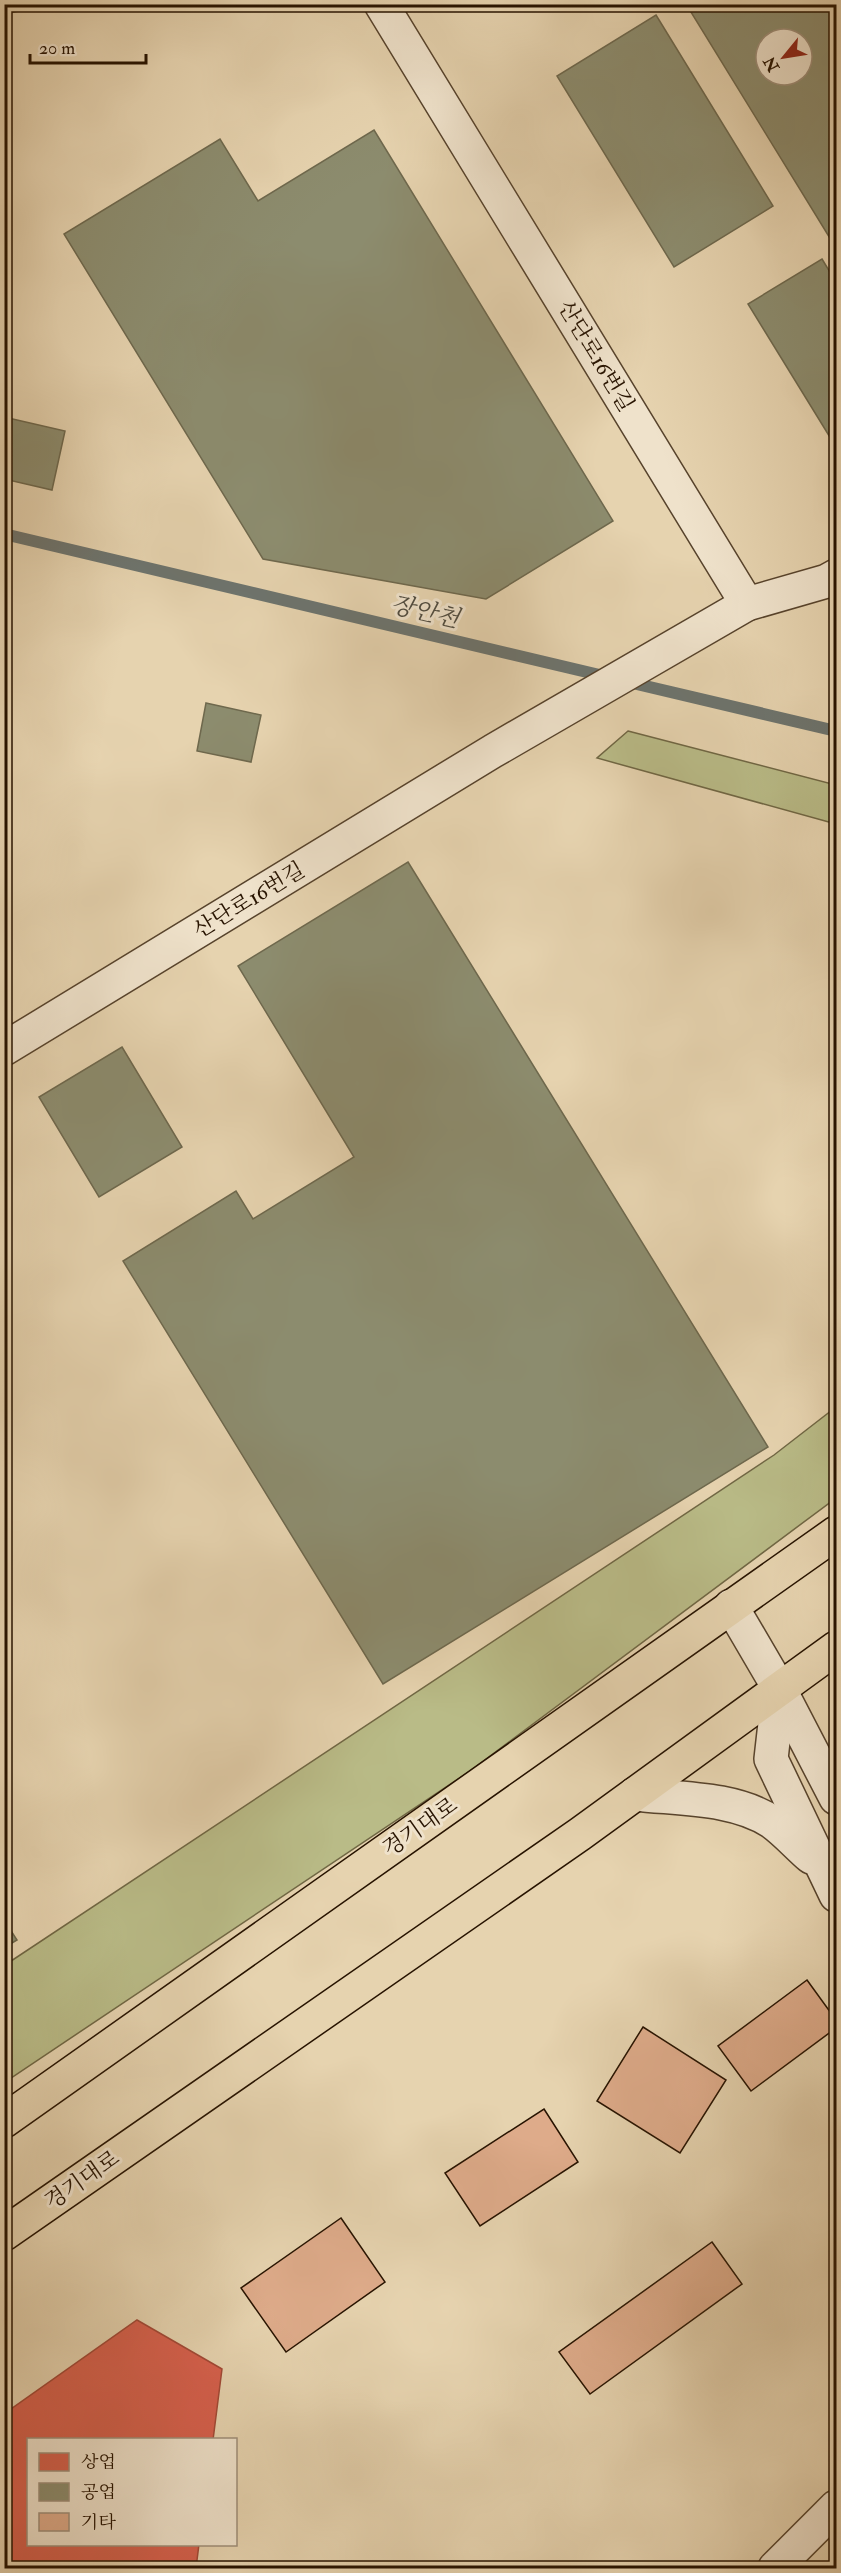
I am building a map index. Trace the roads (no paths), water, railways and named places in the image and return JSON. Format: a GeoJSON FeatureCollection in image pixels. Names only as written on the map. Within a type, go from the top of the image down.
{"type":"FeatureCollection","features":[{"type":"Feature","properties":{"kind":"main road","name":"경기대로"},"geometry":{"type":"LineString","coordinates":[[4,2121],[837,1533]]}},
{"type":"Feature","properties":{"kind":"main road","name":"경기대로"},"geometry":{"type":"LineString","coordinates":[[4,2234],[634,1794],[837,1648]]}},
{"type":"Feature","properties":{"kind":"street","name":"산단로16번길"},"geometry":{"type":"LineString","coordinates":[[4,1049],[493,751],[747,604],[381,4]]}},
{"type":"Feature","properties":{"kind":"street"},"geometry":{"type":"LineString","coordinates":[[747,604],[827,581],[837,576]]}},
{"type":"Feature","properties":{"kind":"street"},"geometry":{"type":"LineString","coordinates":[[731,1606],[779,1688],[837,1798]]}},
{"type":"Feature","properties":{"kind":"street"},"geometry":{"type":"LineString","coordinates":[[779,1688],[771,1759],[820,1865],[837,1895]]}},
{"type":"Feature","properties":{"kind":"street"},"geometry":{"type":"LineString","coordinates":[[634,1794],[705,1801],[741,1809],[771,1822],[820,1865]]}},
{"type":"Feature","properties":{"kind":"street"},"geometry":{"type":"LineString","coordinates":[[775,2568],[837,2507]]}},
{"type":"Feature","properties":{"kind":"waterway","name":"장안천"},"geometry":{"type":"LineString","coordinates":[[4,534],[608,677]]}},
{"type":"Feature","properties":{"kind":"waterway","name":"장안천"},"geometry":{"type":"LineString","coordinates":[[624,681],[836,731]]}}]}
